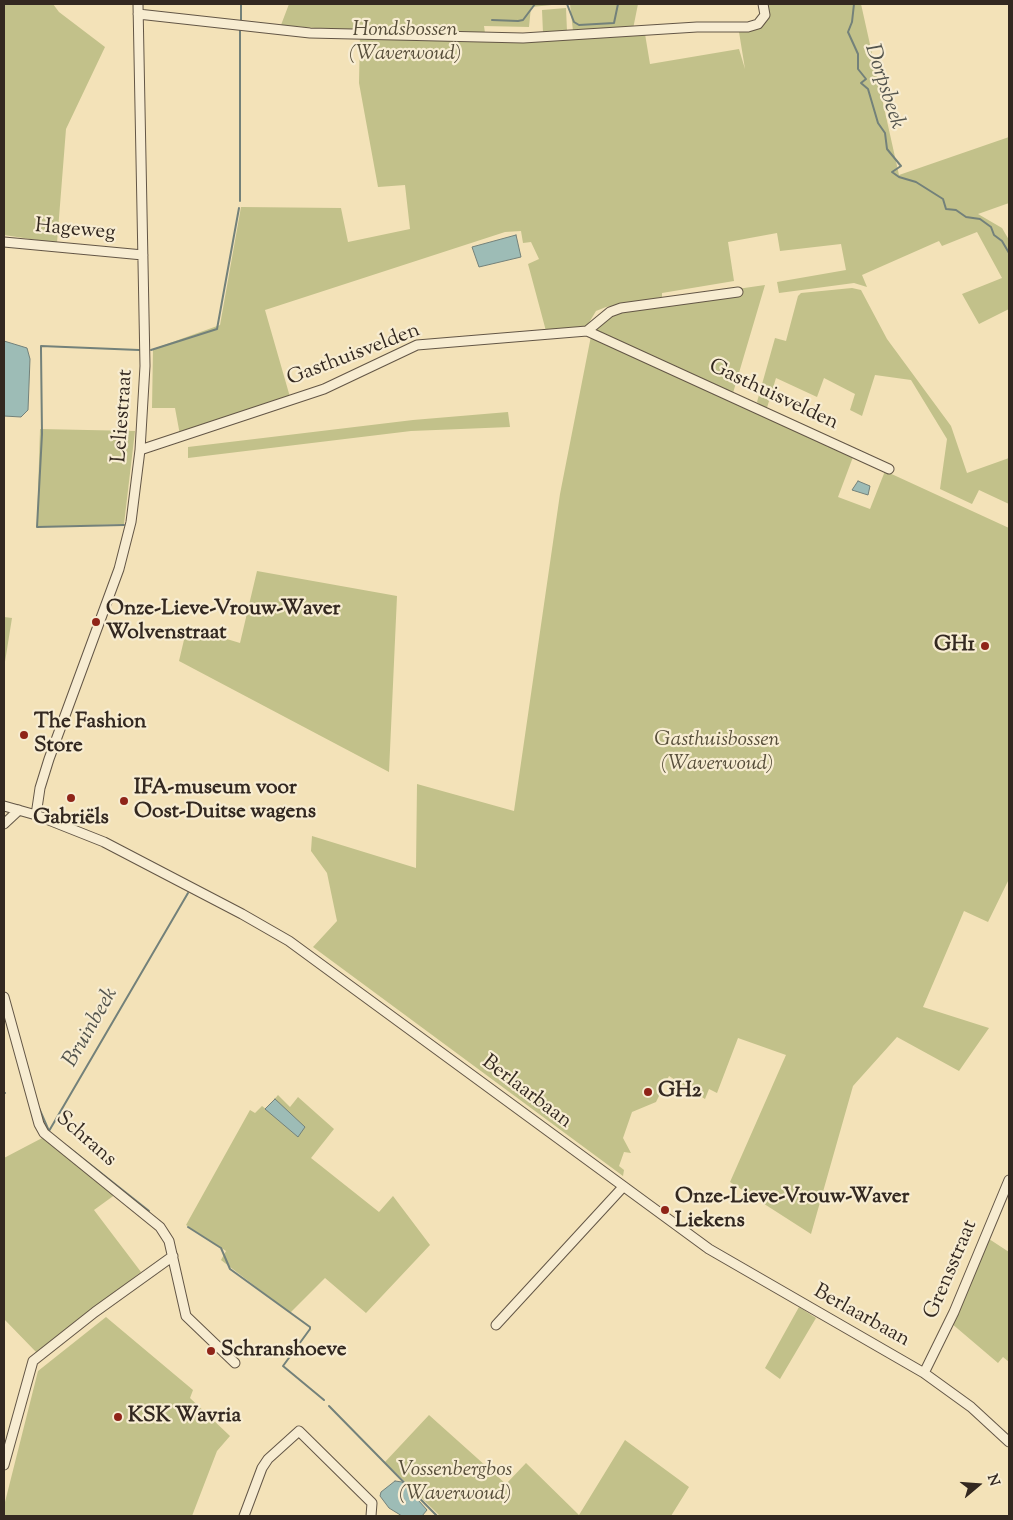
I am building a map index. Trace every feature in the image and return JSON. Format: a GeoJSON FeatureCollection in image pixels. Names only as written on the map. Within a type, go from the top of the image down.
{"type":"FeatureCollection","features":[{"type":"Feature","properties":{"kind":"street","name":"Leliestraat"},"geometry":{"type":"LineString","coordinates":[[36,815],[40,788],[49,759],[119,570],[131,522],[140,450],[145,366],[138,4]]}},
{"type":"Feature","properties":{"kind":"street"},"geometry":{"type":"LineString","coordinates":[[138,14],[310,33],[524,38],[657,29],[748,27],[758,24],[764,15],[763,4]]}},
{"type":"Feature","properties":{"kind":"street","name":"Hageweg"},"geometry":{"type":"LineString","coordinates":[[4,242],[143,254]]}},
{"type":"Feature","properties":{"kind":"street"},"geometry":{"type":"LineString","coordinates":[[587,331],[610,312],[622,308],[738,292]]}},
{"type":"Feature","properties":{"kind":"street","name":"Gasthuisvelden"},"geometry":{"type":"LineString","coordinates":[[140,450],[324,389],[417,346],[587,331],[888,469]]}},
{"type":"Feature","properties":{"kind":"street","name":"Berlaarbaan"},"geometry":{"type":"LineString","coordinates":[[4,806],[36,815],[104,842],[242,914],[289,941],[709,1249],[743,1271],[924,1372],[972,1407],[1009,1442]]}},
{"type":"Feature","properties":{"kind":"street"},"geometry":{"type":"LineString","coordinates":[[4,824],[19,810]]}},
{"type":"Feature","properties":{"kind":"street","name":"Schrans"},"geometry":{"type":"LineString","coordinates":[[4,997],[39,1124],[44,1133],[151,1217],[166,1233],[186,1316],[235,1363]]}},
{"type":"Feature","properties":{"kind":"street","name":"Grensstraat"},"geometry":{"type":"LineString","coordinates":[[924,1372],[954,1312],[1009,1180]]}},
{"type":"Feature","properties":{"kind":"street"},"geometry":{"type":"LineString","coordinates":[[496,1325],[622,1187]]}},
{"type":"Feature","properties":{"kind":"street"},"geometry":{"type":"LineString","coordinates":[[4,1465],[33,1361],[95,1312],[173,1256]]}},
{"type":"Feature","properties":{"kind":"street"},"geometry":{"type":"LineString","coordinates":[[244,1516],[262,1468],[268,1459],[299,1431],[372,1502],[371,1516]]}},
{"type":"Feature","properties":{"kind":"green space"},"geometry":{"type":"Polygon","coordinates":[[[4,4],[53,4],[59,12],[105,47],[66,129],[57,243],[4,235],[4,4]]]}},
{"type":"Feature","properties":{"kind":"green space","name":"Hondsbossen (Waverwoud)"},"geometry":{"type":"Polygon","coordinates":[[[289,4],[562,4],[531,7],[529,27],[484,26],[486,40],[645,34],[650,64],[739,49],[745,69],[739,32],[754,29],[764,24],[768,15],[766,4],[861,4],[899,175],[1009,137],[1009,203],[978,214],[1002,228],[1009,240],[1009,309],[979,324],[962,294],[1002,278],[977,232],[942,246],[939,241],[862,275],[867,287],[854,283],[779,293],[777,282],[846,270],[841,244],[780,251],[777,233],[728,242],[734,281],[662,293],[662,297],[606,307],[596,311],[587,326],[546,331],[528,264],[539,259],[531,242],[523,243],[521,231],[505,232],[265,310],[290,397],[180,435],[175,408],[152,408],[153,349],[220,325],[241,207],[341,208],[348,242],[410,229],[405,185],[378,187],[359,83],[360,32],[281,25],[289,4]]]}},
{"type":"Feature","properties":{"kind":"green space"},"geometry":{"type":"Polygon","coordinates":[[[570,4],[638,4],[633,29],[573,31],[570,4]]]}},
{"type":"Feature","properties":{"kind":"green space"},"geometry":{"type":"Polygon","coordinates":[[[566,8],[567,31],[543,33],[542,10],[566,8]]]}},
{"type":"Feature","properties":{"kind":"green space"},"geometry":{"type":"Polygon","coordinates":[[[765,285],[733,393],[594,329],[604,314],[675,298],[765,285]]]}},
{"type":"Feature","properties":{"kind":"green space"},"geometry":{"type":"Polygon","coordinates":[[[852,288],[861,290],[887,339],[951,426],[967,473],[1009,458],[1009,504],[979,490],[972,504],[940,489],[947,439],[911,380],[875,375],[862,416],[850,410],[855,394],[824,378],[817,397],[776,378],[766,411],[757,402],[775,338],[786,341],[798,296],[801,293],[852,288]]]}},
{"type":"Feature","properties":{"kind":"green space","name":"Gasthuisbossen (Waverwoud)"},"geometry":{"type":"Polygon","coordinates":[[[591,336],[853,457],[838,497],[870,509],[885,471],[1009,528],[1009,879],[988,922],[964,911],[923,1007],[989,1028],[959,1071],[897,1037],[853,1086],[811,1234],[730,1182],[786,1055],[738,1038],[717,1093],[709,1089],[705,1099],[669,1076],[656,1102],[632,1112],[623,1138],[631,1153],[624,1152],[619,1166],[624,1170],[623,1176],[313,947],[337,921],[327,873],[311,851],[312,836],[416,868],[417,784],[514,811],[560,494],[591,336]]]}},
{"type":"Feature","properties":{"kind":"green space"},"geometry":{"type":"Polygon","coordinates":[[[508,412],[510,427],[411,431],[188,458],[188,447],[413,420],[508,412]]]}},
{"type":"Feature","properties":{"kind":"green space"},"geometry":{"type":"Polygon","coordinates":[[[40,429],[135,431],[124,524],[37,527],[40,429]]]}},
{"type":"Feature","properties":{"kind":"green space"},"geometry":{"type":"Polygon","coordinates":[[[257,571],[397,596],[389,772],[179,661],[187,627],[240,643],[257,571]]]}},
{"type":"Feature","properties":{"kind":"green space"},"geometry":{"type":"Polygon","coordinates":[[[4,617],[12,618],[4,668],[4,617]]]}},
{"type":"Feature","properties":{"kind":"green space"},"geometry":{"type":"Polygon","coordinates":[[[278,1095],[290,1107],[298,1097],[334,1129],[311,1158],[379,1212],[393,1196],[430,1245],[366,1313],[325,1278],[290,1313],[221,1260],[226,1251],[186,1225],[250,1110],[255,1113],[262,1106],[266,1109],[278,1095]]]}},
{"type":"Feature","properties":{"kind":"green space"},"geometry":{"type":"Polygon","coordinates":[[[44,1137],[116,1194],[94,1210],[141,1272],[37,1353],[4,1319],[4,1158],[44,1137]]]}},
{"type":"Feature","properties":{"kind":"green space"},"geometry":{"type":"Polygon","coordinates":[[[986,1237],[1009,1252],[1009,1362],[1003,1357],[998,1363],[951,1323],[986,1237]]]}},
{"type":"Feature","properties":{"kind":"green space"},"geometry":{"type":"Polygon","coordinates":[[[799,1307],[816,1318],[780,1379],[765,1368],[799,1307]]]}},
{"type":"Feature","properties":{"kind":"green space","name":"KSK Wavria"},"geometry":{"type":"Polygon","coordinates":[[[106,1317],[193,1390],[190,1398],[230,1436],[217,1451],[192,1516],[4,1516],[4,1506],[38,1371],[106,1317]]]}},
{"type":"Feature","properties":{"kind":"green space","name":"Vossenbergbos (Waverwoud)"},"geometry":{"type":"Polygon","coordinates":[[[429,1415],[506,1484],[526,1463],[579,1515],[625,1440],[689,1487],[671,1516],[440,1516],[385,1462],[429,1415]]]}},
{"type":"Feature","properties":{"kind":"water"},"geometry":{"type":"Polygon","coordinates":[[[516,235],[521,257],[479,267],[472,247],[516,235]]]}},
{"type":"Feature","properties":{"kind":"water"},"geometry":{"type":"Polygon","coordinates":[[[4,341],[27,348],[30,359],[28,410],[21,417],[4,416],[4,341]]]}},
{"type":"Feature","properties":{"kind":"water"},"geometry":{"type":"Polygon","coordinates":[[[858,481],[870,486],[868,495],[852,490],[858,481]]]}},
{"type":"Feature","properties":{"kind":"water"},"geometry":{"type":"Polygon","coordinates":[[[275,1099],[305,1127],[298,1137],[265,1109],[275,1099]]]}},
{"type":"Feature","properties":{"kind":"water"},"geometry":{"type":"Polygon","coordinates":[[[395,1481],[402,1482],[427,1510],[422,1516],[402,1516],[389,1508],[380,1496],[381,1492],[395,1481]]]}},
{"type":"Feature","properties":{"kind":"waterway"},"geometry":{"type":"LineString","coordinates":[[241,4],[241,21]]}},
{"type":"Feature","properties":{"kind":"waterway"},"geometry":{"type":"LineString","coordinates":[[492,20],[523,20],[535,4],[541,4]]}},
{"type":"Feature","properties":{"kind":"waterway"},"geometry":{"type":"LineString","coordinates":[[567,4],[574,22],[579,25],[614,23],[618,4]]}},
{"type":"Feature","properties":{"kind":"waterway","name":"Dorpsbeek"},"geometry":{"type":"LineString","coordinates":[[854,4],[852,22],[848,32],[858,54],[858,69],[866,79],[861,83],[868,89],[878,123],[885,133],[887,149],[901,166],[892,172],[899,177],[916,182],[943,199],[946,209],[956,210],[966,217],[980,219],[991,227],[994,235],[1002,241],[1009,253]]}},
{"type":"Feature","properties":{"kind":"waterway"},"geometry":{"type":"LineString","coordinates":[[240,30],[240,201]]}},
{"type":"Feature","properties":{"kind":"waterway"},"geometry":{"type":"LineString","coordinates":[[151,350],[217,329],[239,208]]}},
{"type":"Feature","properties":{"kind":"waterway"},"geometry":{"type":"LineString","coordinates":[[124,525],[37,527],[42,434],[41,346],[139,350]]}},
{"type":"Feature","properties":{"kind":"waterway","name":"Bruinbeek"},"geometry":{"type":"LineString","coordinates":[[39,1108],[49,1131],[188,893]]}},
{"type":"Feature","properties":{"kind":"waterway"},"geometry":{"type":"LineString","coordinates":[[67,1146],[149,1211]]}},
{"type":"Feature","properties":{"kind":"waterway"},"geometry":{"type":"LineString","coordinates":[[188,1227],[221,1248],[230,1269],[310,1327],[283,1366],[324,1400]]}},
{"type":"Feature","properties":{"kind":"waterway"},"geometry":{"type":"LineString","coordinates":[[329,1406],[437,1516]]}},
{"type":"Feature","properties":{"kind":"place","name":"Onze-Lieve-Vrouw-Waver Wolvenstraat"},"geometry":{"type":"Point","coordinates":[96,622]}},
{"type":"Feature","properties":{"kind":"place","name":"GH1"},"geometry":{"type":"Point","coordinates":[985,646]}},
{"type":"Feature","properties":{"kind":"place","name":"The Fashion Store"},"geometry":{"type":"Point","coordinates":[24,735]}},
{"type":"Feature","properties":{"kind":"place","name":"Gabriëls"},"geometry":{"type":"Point","coordinates":[71,798]}},
{"type":"Feature","properties":{"kind":"place","name":"IFA-museum voor Oost-Duitse wagens"},"geometry":{"type":"Point","coordinates":[124,801]}},
{"type":"Feature","properties":{"kind":"place","name":"GH2"},"geometry":{"type":"Point","coordinates":[648,1092]}},
{"type":"Feature","properties":{"kind":"place","name":"Onze-Lieve-Vrouw-Waver Liekens"},"geometry":{"type":"Point","coordinates":[665,1210]}},
{"type":"Feature","properties":{"kind":"place","name":"Schranshoeve"},"geometry":{"type":"Point","coordinates":[211,1351]}},
{"type":"Feature","properties":{"kind":"place","name":"KSK Wavria"},"geometry":{"type":"Point","coordinates":[118,1417]}}]}
